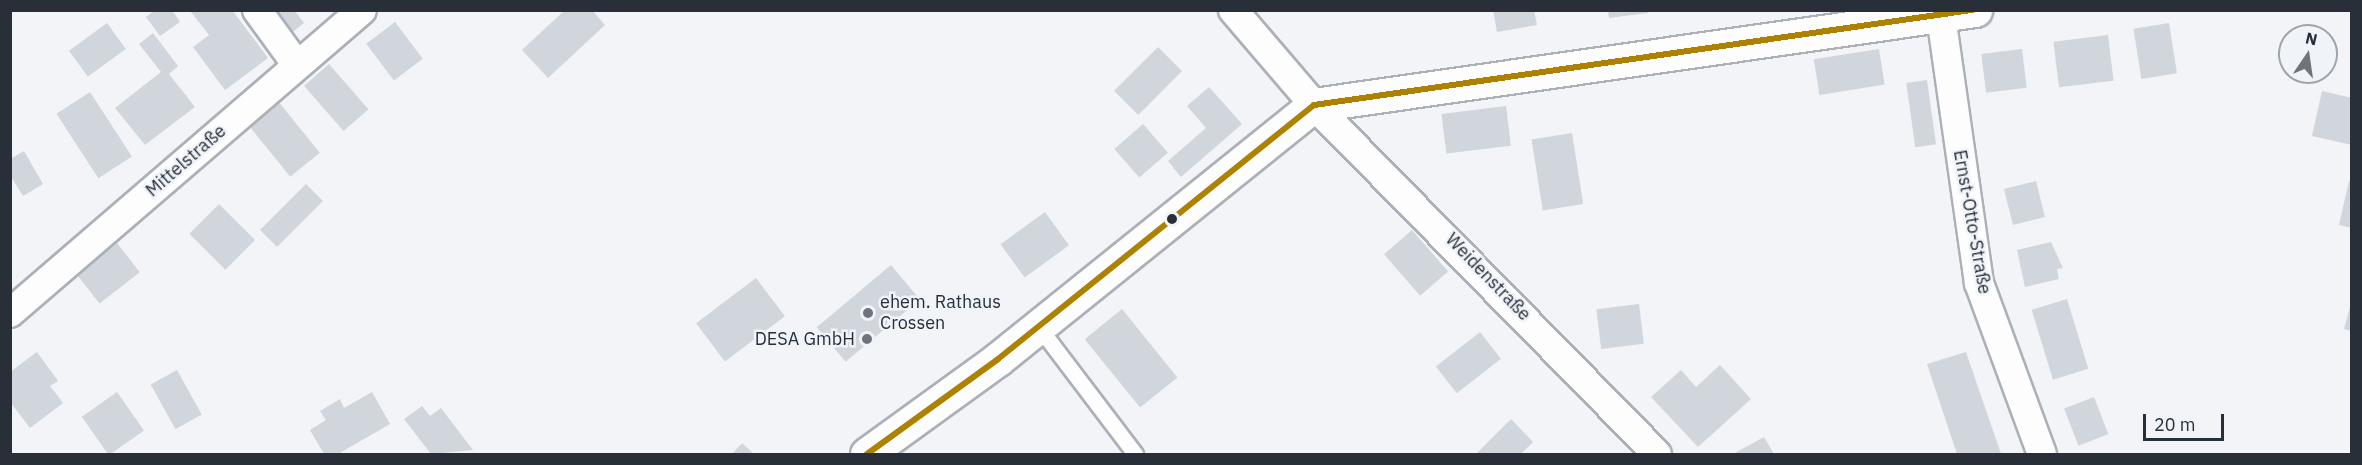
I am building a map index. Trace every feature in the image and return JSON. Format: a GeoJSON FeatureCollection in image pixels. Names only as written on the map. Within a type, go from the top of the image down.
{"type":"FeatureCollection","features":[{"type":"Feature","properties":{"kind":"street"},"geometry":{"type":"LineString","coordinates":[[257,10],[297,65]]}},
{"type":"Feature","properties":{"kind":"street","name":"Mittelstraße"},"geometry":{"type":"LineString","coordinates":[[10,313],[363,10]]}},
{"type":"Feature","properties":{"kind":"street","name":"Weidenstraße"},"geometry":{"type":"LineString","coordinates":[[1233,10],[1314,105],[1657,454]]}},
{"type":"Feature","properties":{"kind":"street"},"geometry":{"type":"LineString","coordinates":[[867,454],[1038,326],[1314,105],[1975,10]]}},
{"type":"Feature","properties":{"kind":"street","name":"Ernst-Otto-Straße"},"geometry":{"type":"LineString","coordinates":[[1941,16],[1979,284],[2042,454]]}},
{"type":"Feature","properties":{"kind":"lane"},"geometry":{"type":"LineString","coordinates":[[1038,326],[1135,454]]}},
{"type":"Feature","properties":{"kind":"building"},"geometry":{"type":"Polygon","coordinates":[[[155,10],[172,10],[180,22],[160,36],[146,17],[155,10]]]}},
{"type":"Feature","properties":{"kind":"building"},"geometry":{"type":"Polygon","coordinates":[[[232,10],[268,58],[225,90],[193,47],[209,35],[191,12],[232,10]]]}},
{"type":"Feature","properties":{"kind":"building"},"geometry":{"type":"Polygon","coordinates":[[[263,10],[294,10],[304,23],[285,38],[263,10]]]}},
{"type":"Feature","properties":{"kind":"building"},"geometry":{"type":"Polygon","coordinates":[[[565,10],[592,10],[605,25],[548,78],[522,50],[565,10]]]}},
{"type":"Feature","properties":{"kind":"building"},"geometry":{"type":"Polygon","coordinates":[[[1493,10],[1534,10],[1537,25],[1497,32],[1493,10]]]}},
{"type":"Feature","properties":{"kind":"building"},"geometry":{"type":"Polygon","coordinates":[[[1608,10],[1648,10],[1648,13],[1609,18],[1608,10]]]}},
{"type":"Feature","properties":{"kind":"building"},"geometry":{"type":"Polygon","coordinates":[[[395,22],[423,59],[394,80],[366,44],[395,22]]]}},
{"type":"Feature","properties":{"kind":"building"},"geometry":{"type":"Polygon","coordinates":[[[107,23],[126,49],[88,77],[69,51],[107,23]]]}},
{"type":"Feature","properties":{"kind":"building"},"geometry":{"type":"Polygon","coordinates":[[[2169,23],[2177,73],[2141,79],[2133,29],[2169,23]]]}},
{"type":"Feature","properties":{"kind":"building"},"geometry":{"type":"Polygon","coordinates":[[[153,33],[178,66],[169,74],[195,107],[145,145],[115,108],[161,72],[139,44],[153,33]]]}},
{"type":"Feature","properties":{"kind":"building"},"geometry":{"type":"Polygon","coordinates":[[[2108,35],[2114,81],[2059,87],[2053,42],[2108,35]]]}},
{"type":"Feature","properties":{"kind":"building"},"geometry":{"type":"Polygon","coordinates":[[[1158,47],[1182,71],[1138,115],[1114,91],[1158,47]]]}},
{"type":"Feature","properties":{"kind":"building"},"geometry":{"type":"Polygon","coordinates":[[[1879,49],[1885,85],[1819,95],[1814,59],[1879,49]]]}},
{"type":"Feature","properties":{"kind":"building"},"geometry":{"type":"Polygon","coordinates":[[[2022,49],[2027,88],[1986,93],[1981,54],[2022,49]]]}},
{"type":"Feature","properties":{"kind":"building"},"geometry":{"type":"Polygon","coordinates":[[[329,64],[368,109],[343,131],[304,86],[329,64]]]}},
{"type":"Feature","properties":{"kind":"building"},"geometry":{"type":"Polygon","coordinates":[[[1927,80],[1936,144],[1915,147],[1906,83],[1927,80]]]}},
{"type":"Feature","properties":{"kind":"building"},"geometry":{"type":"Polygon","coordinates":[[[1209,87],[1242,124],[1181,177],[1168,161],[1206,128],[1187,106],[1209,87]]]}},
{"type":"Feature","properties":{"kind":"building"},"geometry":{"type":"Polygon","coordinates":[[[2322,91],[2352,98],[2352,145],[2312,136],[2322,91]]]}},
{"type":"Feature","properties":{"kind":"building"},"geometry":{"type":"Polygon","coordinates":[[[90,92],[132,157],[98,178],[56,114],[90,92]]]}},
{"type":"Feature","properties":{"kind":"building"},"geometry":{"type":"Polygon","coordinates":[[[277,100],[320,153],[290,177],[247,124],[277,100]]]}},
{"type":"Feature","properties":{"kind":"building"},"geometry":{"type":"Polygon","coordinates":[[[1506,106],[1511,146],[1446,154],[1441,114],[1506,106]]]}},
{"type":"Feature","properties":{"kind":"building"},"geometry":{"type":"Polygon","coordinates":[[[1143,124],[1168,153],[1139,178],[1114,149],[1143,124]]]}},
{"type":"Feature","properties":{"kind":"building"},"geometry":{"type":"Polygon","coordinates":[[[1572,133],[1583,204],[1543,211],[1532,139],[1572,133]]]}},
{"type":"Feature","properties":{"kind":"building"},"geometry":{"type":"Polygon","coordinates":[[[24,151],[43,184],[23,196],[10,175],[10,159],[24,151]]]}},
{"type":"Feature","properties":{"kind":"building"},"geometry":{"type":"Polygon","coordinates":[[[2036,181],[2045,217],[2013,225],[2004,189],[2036,181]]]}},
{"type":"Feature","properties":{"kind":"building"},"geometry":{"type":"Polygon","coordinates":[[[2349,181],[2352,181],[2352,228],[2339,225],[2349,181]]]}},
{"type":"Feature","properties":{"kind":"building"},"geometry":{"type":"Polygon","coordinates":[[[306,184],[323,201],[277,247],[260,230],[306,184]]]}},
{"type":"Feature","properties":{"kind":"building"},"geometry":{"type":"Polygon","coordinates":[[[219,204],[255,240],[225,270],[189,234],[219,204]]]}},
{"type":"Feature","properties":{"kind":"building"},"geometry":{"type":"Polygon","coordinates":[[[1045,212],[1069,245],[1025,277],[1001,244],[1045,212]]]}},
{"type":"Feature","properties":{"kind":"building"},"geometry":{"type":"Polygon","coordinates":[[[1412,230],[1448,272],[1420,296],[1384,254],[1412,230]]]}},
{"type":"Feature","properties":{"kind":"building"},"geometry":{"type":"Polygon","coordinates":[[[2051,242],[2063,268],[2057,269],[2059,279],[2025,287],[2017,250],[2051,242]]]}},
{"type":"Feature","properties":{"kind":"building"},"geometry":{"type":"Polygon","coordinates":[[[117,243],[140,272],[100,304],[77,274],[117,243]]]}},
{"type":"Feature","properties":{"kind":"building","name":"ehem. Rathaus Crossen"},"geometry":{"type":"Polygon","coordinates":[[[891,265],[920,299],[846,362],[817,327],[891,265]]]}},
{"type":"Feature","properties":{"kind":"building"},"geometry":{"type":"Polygon","coordinates":[[[756,278],[785,316],[725,361],[696,323],[756,278]]]}},
{"type":"Feature","properties":{"kind":"building"},"geometry":{"type":"Polygon","coordinates":[[[2067,299],[2088,369],[2053,380],[2032,310],[2067,299]]]}},
{"type":"Feature","properties":{"kind":"building"},"geometry":{"type":"Polygon","coordinates":[[[2352,303],[2352,331],[2344,329],[2352,303]]]}},
{"type":"Feature","properties":{"kind":"building"},"geometry":{"type":"Polygon","coordinates":[[[1639,304],[1644,344],[1601,349],[1596,309],[1639,304]]]}},
{"type":"Feature","properties":{"kind":"building"},"geometry":{"type":"Polygon","coordinates":[[[1122,309],[1177,377],[1140,408],[1085,339],[1122,309]]]}},
{"type":"Feature","properties":{"kind":"building"},"geometry":{"type":"Polygon","coordinates":[[[1480,332],[1501,359],[1457,393],[1436,366],[1480,332]]]}},
{"type":"Feature","properties":{"kind":"building"},"geometry":{"type":"Polygon","coordinates":[[[37,352],[58,381],[50,386],[63,403],[30,428],[10,402],[10,372],[37,352]]]}},
{"type":"Feature","properties":{"kind":"building"},"geometry":{"type":"Polygon","coordinates":[[[1966,352],[2001,454],[1957,454],[1927,364],[1966,352]]]}},
{"type":"Feature","properties":{"kind":"building"},"geometry":{"type":"Polygon","coordinates":[[[1720,365],[1751,399],[1698,447],[1651,397],[1681,370],[1696,387],[1720,365]]]}},
{"type":"Feature","properties":{"kind":"building"},"geometry":{"type":"Polygon","coordinates":[[[177,370],[202,415],[175,429],[151,385],[177,370]]]}},
{"type":"Feature","properties":{"kind":"building"},"geometry":{"type":"Polygon","coordinates":[[[117,392],[144,431],[108,454],[82,417],[117,392]]]}},
{"type":"Feature","properties":{"kind":"building"},"geometry":{"type":"Polygon","coordinates":[[[372,392],[390,424],[338,454],[324,454],[310,430],[326,420],[320,411],[340,399],[344,408],[372,392]]]}},
{"type":"Feature","properties":{"kind":"building"},"geometry":{"type":"Polygon","coordinates":[[[2094,397],[2108,434],[2078,446],[2064,408],[2094,397]]]}},
{"type":"Feature","properties":{"kind":"building"},"geometry":{"type":"Polygon","coordinates":[[[422,406],[430,416],[441,408],[473,450],[431,454],[404,419],[422,406]]]}},
{"type":"Feature","properties":{"kind":"building"},"geometry":{"type":"Polygon","coordinates":[[[1511,419],[1533,442],[1521,454],[1476,454],[1511,419]]]}},
{"type":"Feature","properties":{"kind":"building"},"geometry":{"type":"Polygon","coordinates":[[[1764,437],[1774,454],[1733,454],[1764,437]]]}},
{"type":"Feature","properties":{"kind":"building"},"geometry":{"type":"Polygon","coordinates":[[[742,443],[754,454],[732,454],[742,443]]]}},
{"type":"Feature","properties":{"kind":"transit line"},"geometry":{"type":"LineString","coordinates":[[1314,105],[1972,10]]}},
{"type":"Feature","properties":{"kind":"transit line"},"geometry":{"type":"LineString","coordinates":[[867,454],[998,359],[1314,105]]}},
{"type":"Feature","properties":{"kind":"place","name":"ehem. Rathaus Crossen"},"geometry":{"type":"Point","coordinates":[868,313]}},
{"type":"Feature","properties":{"kind":"place","name":"DESA GmbH"},"geometry":{"type":"Point","coordinates":[867,339]}}]}
